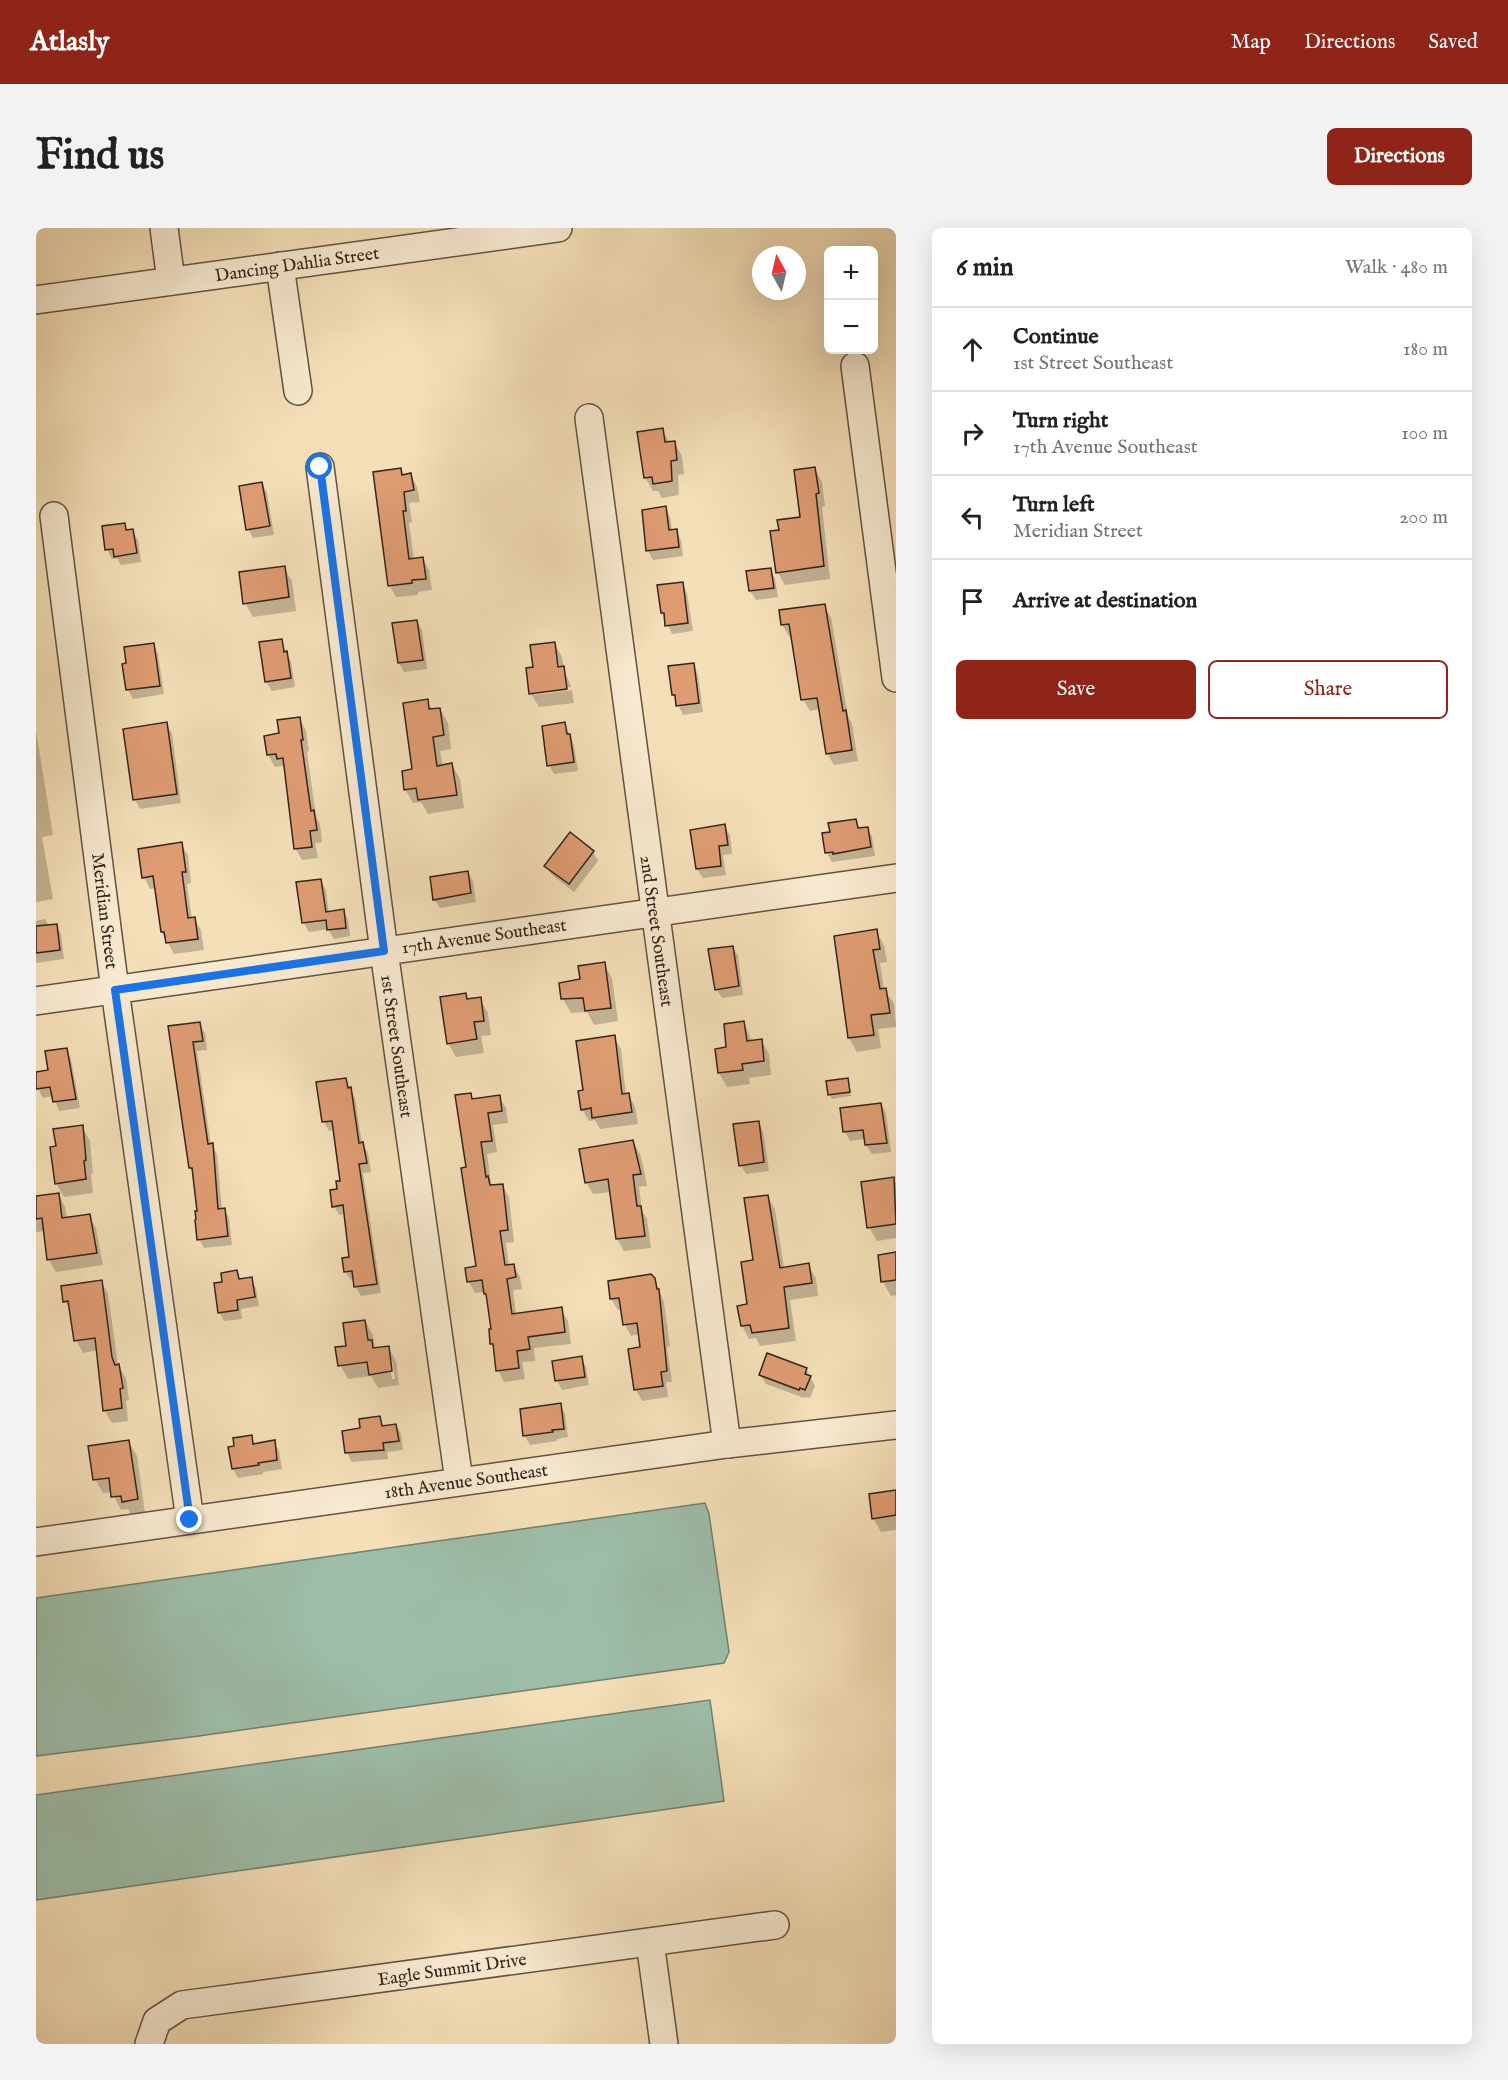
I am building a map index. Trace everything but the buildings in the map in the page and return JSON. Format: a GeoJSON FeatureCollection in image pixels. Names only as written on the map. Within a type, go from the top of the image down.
{"type":"FeatureCollection","features":[{"type":"Feature","properties":{"kind":"street"},"geometry":{"type":"LineString","coordinates":[[164,228],[171,281]]}},
{"type":"Feature","properties":{"kind":"street","name":"Dancing Dahlia Street"},"geometry":{"type":"LineString","coordinates":[[36,300],[558,228]]}},
{"type":"Feature","properties":{"kind":"street"},"geometry":{"type":"LineString","coordinates":[[280,266],[298,391]]}},
{"type":"Feature","properties":{"kind":"street"},"geometry":{"type":"LineString","coordinates":[[855,366],[896,678]]}},
{"type":"Feature","properties":{"kind":"street","name":"2nd Street Southeast"},"geometry":{"type":"LineString","coordinates":[[589,418],[727,1443]]}},
{"type":"Feature","properties":{"kind":"street","name":"1st Street Southeast"},"geometry":{"type":"LineString","coordinates":[[320,467],[384,951],[459,1482]]}},
{"type":"Feature","properties":{"kind":"street","name":"Meridian Street"},"geometry":{"type":"LineString","coordinates":[[54,516],[115,990],[190,1520]]}},
{"type":"Feature","properties":{"kind":"street","name":"17th Avenue Southeast"},"geometry":{"type":"LineString","coordinates":[[36,1001],[896,878]]}},
{"type":"Feature","properties":{"kind":"street","name":"18th Avenue Southeast"},"geometry":{"type":"LineString","coordinates":[[36,1542],[727,1443],[896,1425]]}},
{"type":"Feature","properties":{"kind":"street","name":"Eagle Summit Drive"},"geometry":{"type":"LineString","coordinates":[[149,2044],[157,2021],[182,2005],[775,1925]]}},
{"type":"Feature","properties":{"kind":"street"},"geometry":{"type":"LineString","coordinates":[[650,1942],[664,2044]]}},
{"type":"Feature","properties":{"kind":"shaded area"},"geometry":{"type":"Polygon","coordinates":[[[705,1503],[709,1514],[729,1652],[724,1663],[199,1736],[36,1756],[36,1598],[705,1503]]]}},
{"type":"Feature","properties":{"kind":"shaded area"},"geometry":{"type":"Polygon","coordinates":[[[710,1700],[724,1801],[36,1900],[36,1795],[710,1700]]]}},
{"type":"Feature","properties":{"kind":"route"},"geometry":{"type":"LineString","coordinates":[[190,1520],[115,990],[384,951],[320,467]]}}]}
